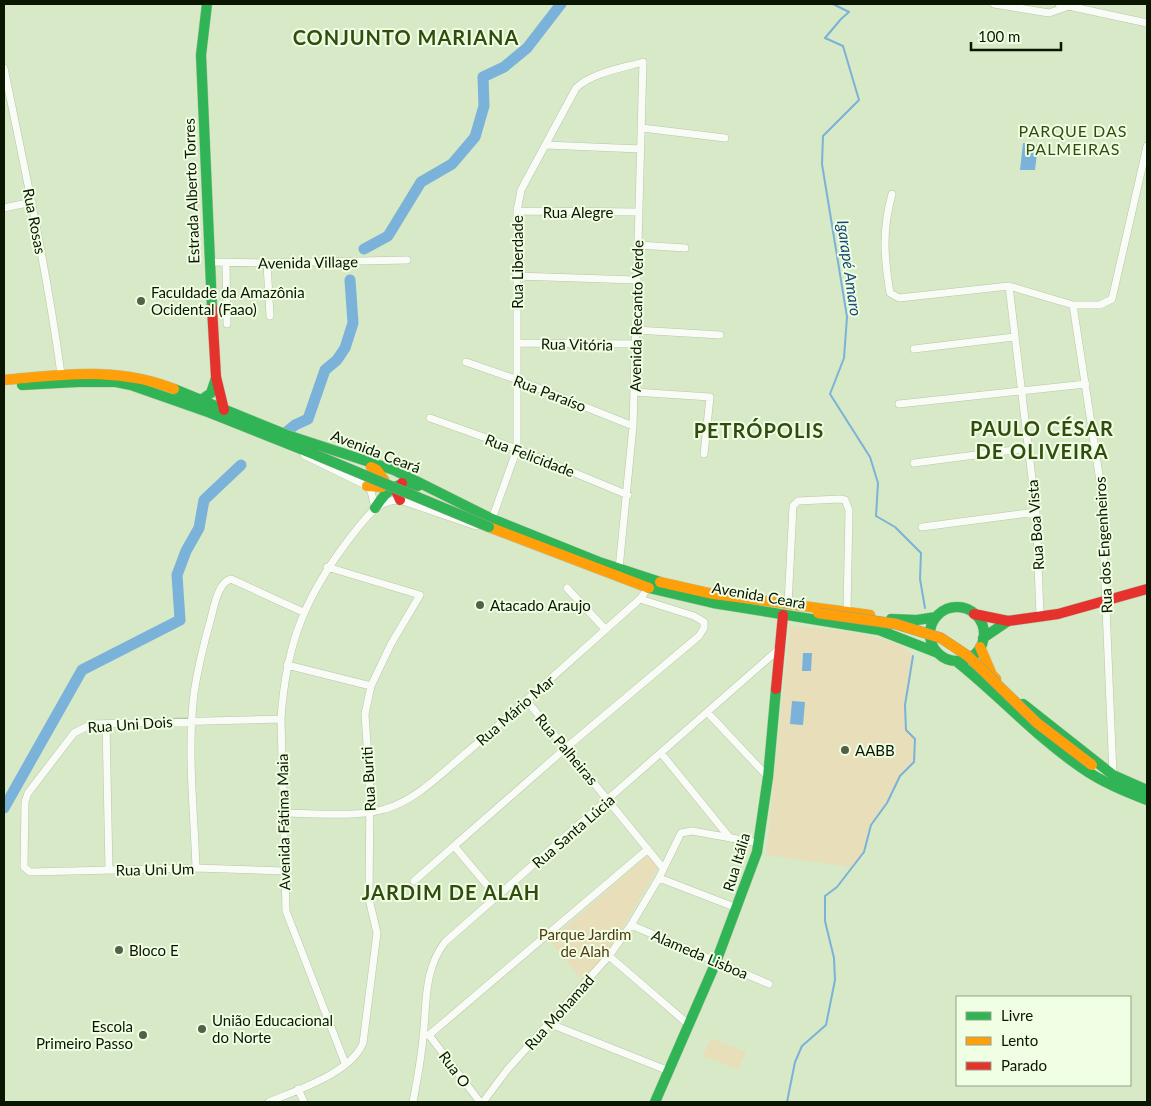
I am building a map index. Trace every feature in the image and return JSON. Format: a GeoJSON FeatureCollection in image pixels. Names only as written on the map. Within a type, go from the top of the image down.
{"type":"FeatureCollection","features":[{"type":"Feature","properties":{"kind":"main road","name":"Estrada Alberto Torres"},"geometry":{"type":"LineString","coordinates":[[207,4],[201,55],[208,262],[216,377],[224,410]]}},
{"type":"Feature","properties":{"kind":"main road","name":"Avenida Ceará"},"geometry":{"type":"LineString","coordinates":[[4,380],[61,374],[109,373],[135,376],[342,454],[394,470],[438,492],[491,525],[660,582],[713,594],[791,605]]}},
{"type":"Feature","properties":{"kind":"main road"},"geometry":{"type":"LineString","coordinates":[[201,400],[211,393],[216,377]]}},
{"type":"Feature","properties":{"kind":"main road","name":"Avenida Ceará"},"geometry":{"type":"LineString","coordinates":[[4,387],[77,382],[124,384],[162,395],[289,444],[648,588],[714,603],[879,630],[938,653]]}},
{"type":"Feature","properties":{"kind":"main road"},"geometry":{"type":"LineString","coordinates":[[342,454],[377,470],[383,476],[382,487],[368,486]]}},
{"type":"Feature","properties":{"kind":"main road"},"geometry":{"type":"LineString","coordinates":[[375,508],[393,486],[402,483],[438,492]]}},
{"type":"Feature","properties":{"kind":"main road"},"geometry":{"type":"LineString","coordinates":[[400,500],[397,493],[402,483]]}},
{"type":"Feature","properties":{"kind":"main road"},"geometry":{"type":"LineString","coordinates":[[791,605],[847,611],[907,621],[936,617],[944,611],[953,608],[963,608],[974,614],[1008,621],[1040,615],[1058,614],[1147,589]]}},
{"type":"Feature","properties":{"kind":"main road"},"geometry":{"type":"LineString","coordinates":[[791,605],[818,613],[926,632],[949,642],[967,656],[1050,733],[1092,765],[1147,790]]}},
{"type":"Feature","properties":{"kind":"main road"},"geometry":{"type":"LineString","coordinates":[[974,614],[981,623],[982,642],[992,675],[1030,710],[1111,774]]}},
{"type":"Feature","properties":{"kind":"main road","name":"Rua Itália"},"geometry":{"type":"LineString","coordinates":[[655,1102],[716,962],[759,843],[768,777],[783,615]]}},
{"type":"Feature","properties":{"kind":"main road"},"geometry":{"type":"LineString","coordinates":[[936,617],[930,636],[938,653],[956,661],[982,680],[1073,761],[1101,780],[1147,800]]}},
{"type":"Feature","properties":{"kind":"main road"},"geometry":{"type":"LineString","coordinates":[[956,661],[970,657],[982,642],[1008,621]]}},
{"type":"Feature","properties":{"kind":"street"},"geometry":{"type":"LineString","coordinates":[[994,4],[1049,13],[1070,6]]}},
{"type":"Feature","properties":{"kind":"street"},"geometry":{"type":"LineString","coordinates":[[1060,4],[1147,23]]}},
{"type":"Feature","properties":{"kind":"street","name":"Avenida Recanto Verde"},"geometry":{"type":"LineString","coordinates":[[619,569],[628,495],[633,426],[643,62]]}},
{"type":"Feature","properties":{"kind":"street","name":"Rua Liberdade"},"geometry":{"type":"LineString","coordinates":[[491,525],[517,449],[517,211],[521,190],[568,102],[582,82],[643,62]]}},
{"type":"Feature","properties":{"kind":"street","name":"Rua Rosas"},"geometry":{"type":"LineString","coordinates":[[4,68],[54,320],[61,374]]}},
{"type":"Feature","properties":{"kind":"street"},"geometry":{"type":"LineString","coordinates":[[642,128],[726,138]]}},
{"type":"Feature","properties":{"kind":"street"},"geometry":{"type":"LineString","coordinates":[[546,145],[640,149]]}},
{"type":"Feature","properties":{"kind":"street"},"geometry":{"type":"LineString","coordinates":[[892,194],[884,229],[884,247],[890,293],[893,296],[899,298],[1009,286],[1073,305],[1100,305],[1112,299],[1147,146]]}},
{"type":"Feature","properties":{"kind":"street"},"geometry":{"type":"LineString","coordinates":[[4,208],[32,202]]}},
{"type":"Feature","properties":{"kind":"street","name":"Rua Alegre"},"geometry":{"type":"LineString","coordinates":[[517,211],[638,212]]}},
{"type":"Feature","properties":{"kind":"street"},"geometry":{"type":"LineString","coordinates":[[638,245],[685,248]]}},
{"type":"Feature","properties":{"kind":"street","name":"Avenida Village"},"geometry":{"type":"LineString","coordinates":[[208,262],[267,263],[407,260]]}},
{"type":"Feature","properties":{"kind":"street"},"geometry":{"type":"LineString","coordinates":[[226,263],[227,324]]}},
{"type":"Feature","properties":{"kind":"street"},"geometry":{"type":"LineString","coordinates":[[267,263],[270,316]]}},
{"type":"Feature","properties":{"kind":"street"},"geometry":{"type":"LineString","coordinates":[[516,276],[636,280]]}},
{"type":"Feature","properties":{"kind":"street","name":"Rua Boa Vista"},"geometry":{"type":"LineString","coordinates":[[1009,286],[1036,512],[1040,615]]}},
{"type":"Feature","properties":{"kind":"street","name":"Rua dos Engenheiros"},"geometry":{"type":"LineString","coordinates":[[1073,305],[1101,488],[1111,774]]}},
{"type":"Feature","properties":{"kind":"street"},"geometry":{"type":"LineString","coordinates":[[636,330],[720,335]]}},
{"type":"Feature","properties":{"kind":"street"},"geometry":{"type":"LineString","coordinates":[[914,349],[1014,337]]}},
{"type":"Feature","properties":{"kind":"street","name":"Rua Vitória"},"geometry":{"type":"LineString","coordinates":[[517,343],[636,344]]}},
{"type":"Feature","properties":{"kind":"street","name":"Rua Paraíso"},"geometry":{"type":"LineString","coordinates":[[466,362],[518,380],[633,426]]}},
{"type":"Feature","properties":{"kind":"street"},"geometry":{"type":"LineString","coordinates":[[900,404],[1086,384]]}},
{"type":"Feature","properties":{"kind":"street"},"geometry":{"type":"LineString","coordinates":[[634,392],[710,397],[704,454]]}},
{"type":"Feature","properties":{"kind":"street","name":"Rua Felicidade"},"geometry":{"type":"LineString","coordinates":[[430,418],[517,449],[628,495]]}},
{"type":"Feature","properties":{"kind":"street","name":"Avenida Ceará"},"geometry":{"type":"LineString","coordinates":[[289,444],[313,460],[368,486]]}},
{"type":"Feature","properties":{"kind":"street"},"geometry":{"type":"LineString","coordinates":[[914,463],[1029,448]]}},
{"type":"Feature","properties":{"kind":"street"},"geometry":{"type":"LineString","coordinates":[[368,486],[375,508],[393,500],[400,500]]}},
{"type":"Feature","properties":{"kind":"street"},"geometry":{"type":"LineString","coordinates":[[791,605],[793,506],[798,501],[840,499],[845,500],[850,510],[847,611]]}},
{"type":"Feature","properties":{"kind":"street","name":"Avenida Ceará"},"geometry":{"type":"LineString","coordinates":[[400,500],[463,522],[491,525]]}},
{"type":"Feature","properties":{"kind":"street","name":"Avenida Fátima Maia"},"geometry":{"type":"LineString","coordinates":[[345,1064],[289,923],[286,911],[281,719],[287,665],[303,612],[327,567],[375,508]]}},
{"type":"Feature","properties":{"kind":"street"},"geometry":{"type":"LineString","coordinates":[[922,527],[1036,512]]}},
{"type":"Feature","properties":{"kind":"street","name":"Rua Buriti"},"geometry":{"type":"LineString","coordinates":[[327,567],[420,595],[391,644],[371,686],[364,724],[370,812],[369,899],[378,933],[363,1043],[359,1052],[345,1064]]}},
{"type":"Feature","properties":{"kind":"street"},"geometry":{"type":"LineString","coordinates":[[196,868],[191,747],[192,720],[200,660],[216,600],[228,580],[239,581],[303,612]]}},
{"type":"Feature","properties":{"kind":"street"},"geometry":{"type":"LineString","coordinates":[[567,588],[606,629]]}},
{"type":"Feature","properties":{"kind":"street","name":"Rua Mário Mar"},"geometry":{"type":"LineString","coordinates":[[370,812],[386,809],[404,802],[438,777],[527,701],[640,598],[648,588]]}},
{"type":"Feature","properties":{"kind":"street"},"geometry":{"type":"LineString","coordinates":[[414,881],[567,747],[699,636],[704,628],[704,622],[694,616],[640,598]]}},
{"type":"Feature","properties":{"kind":"street","name":"Rua Santa Lúcia"},"geometry":{"type":"LineString","coordinates":[[413,1102],[426,1035],[425,997],[434,959],[445,942],[779,649]]}},
{"type":"Feature","properties":{"kind":"street"},"geometry":{"type":"LineString","coordinates":[[287,665],[371,686]]}},
{"type":"Feature","properties":{"kind":"street","name":"Rua Palheiras"},"geometry":{"type":"LineString","coordinates":[[527,701],[567,747],[664,868]]}},
{"type":"Feature","properties":{"kind":"street"},"geometry":{"type":"LineString","coordinates":[[708,713],[768,777]]}},
{"type":"Feature","properties":{"kind":"street","name":"Rua Uni Dois"},"geometry":{"type":"LineString","coordinates":[[26,870],[25,802],[28,793],[74,733],[85,726],[192,720],[281,719]]}},
{"type":"Feature","properties":{"kind":"street"},"geometry":{"type":"LineString","coordinates":[[106,724],[109,870]]}},
{"type":"Feature","properties":{"kind":"street"},"geometry":{"type":"LineString","coordinates":[[661,753],[730,838]]}},
{"type":"Feature","properties":{"kind":"street"},"geometry":{"type":"LineString","coordinates":[[282,813],[370,812]]}},
{"type":"Feature","properties":{"kind":"street","name":"Rua Mohamad"},"geometry":{"type":"LineString","coordinates":[[482,1102],[497,1081],[609,956],[631,925],[659,878],[678,836],[684,831],[759,843]]}},
{"type":"Feature","properties":{"kind":"street"},"geometry":{"type":"LineString","coordinates":[[455,847],[497,896]]}},
{"type":"Feature","properties":{"kind":"street"},"geometry":{"type":"LineString","coordinates":[[426,1035],[648,849]]}},
{"type":"Feature","properties":{"kind":"street","name":"Rua Uni Um"},"geometry":{"type":"LineString","coordinates":[[26,870],[30,872],[196,868],[284,872]]}},
{"type":"Feature","properties":{"kind":"street"},"geometry":{"type":"LineString","coordinates":[[659,878],[737,908]]}},
{"type":"Feature","properties":{"kind":"street","name":"Alameda Lisboa"},"geometry":{"type":"LineString","coordinates":[[631,925],[769,984]]}},
{"type":"Feature","properties":{"kind":"street"},"geometry":{"type":"LineString","coordinates":[[609,956],[688,1024]]}},
{"type":"Feature","properties":{"kind":"street"},"geometry":{"type":"LineString","coordinates":[[548,1023],[668,1071]]}},
{"type":"Feature","properties":{"kind":"street","name":"Rua O"},"geometry":{"type":"LineString","coordinates":[[426,1035],[482,1102]]}},
{"type":"Feature","properties":{"kind":"street"},"geometry":{"type":"LineString","coordinates":[[269,1102],[334,1073],[345,1064]]}},
{"type":"Feature","properties":{"kind":"street"},"geometry":{"type":"LineString","coordinates":[[298,1089],[304,1102]]}},
{"type":"Feature","properties":{"kind":"green space","name":"AABB"},"geometry":{"type":"Polygon","coordinates":[[[790,626],[836,630],[875,637],[905,648],[913,656],[905,705],[906,730],[915,739],[914,762],[900,776],[887,803],[871,824],[864,852],[852,867],[766,855],[790,626]]]}},
{"type":"Feature","properties":{"kind":"green space","name":"Parque Jardim de Alah"},"geometry":{"type":"Polygon","coordinates":[[[648,855],[658,868],[606,955],[582,980],[550,941],[648,855]]]}},
{"type":"Feature","properties":{"kind":"green space"},"geometry":{"type":"Polygon","coordinates":[[[711,1038],[746,1052],[738,1070],[703,1056],[711,1038]]]}},
{"type":"Feature","properties":{"kind":"water"},"geometry":{"type":"Polygon","coordinates":[[[1023,143],[1038,145],[1035,170],[1020,170],[1023,143]]]}},
{"type":"Feature","properties":{"kind":"water"},"geometry":{"type":"Polygon","coordinates":[[[803,653],[812,653],[811,671],[802,671],[803,653]]]}},
{"type":"Feature","properties":{"kind":"water"},"geometry":{"type":"Polygon","coordinates":[[[792,701],[805,702],[803,725],[790,724],[792,701]]]}},
{"type":"Feature","properties":{"kind":"waterway"},"geometry":{"type":"LineString","coordinates":[[364,249],[388,236],[421,182],[452,164],[475,137],[484,106],[483,77],[504,67],[527,48],[561,4]]}},
{"type":"Feature","properties":{"kind":"waterway","name":"Igarapé Amaro"},"geometry":{"type":"LineString","coordinates":[[833,4],[849,12],[825,38],[843,46],[859,100],[823,136],[822,164],[847,317],[844,358],[830,394],[870,457],[878,483],[876,516],[895,527],[921,553],[920,579],[925,608]]}},
{"type":"Feature","properties":{"kind":"waterway"},"geometry":{"type":"LineString","coordinates":[[284,434],[295,425],[308,419],[325,370],[337,360],[345,348],[353,323],[350,280]]}},
{"type":"Feature","properties":{"kind":"waterway"},"geometry":{"type":"LineString","coordinates":[[4,808],[82,670],[180,620],[177,575],[186,551],[199,528],[204,500],[241,465]]}},
{"type":"Feature","properties":{"kind":"waterway","name":"Igarapé Amaro"},"geometry":{"type":"LineString","coordinates":[[787,1102],[795,1062],[802,1046],[826,1025],[835,980],[834,958],[825,921],[825,896],[837,887],[864,852],[871,825],[887,803],[900,776],[914,762],[915,739],[906,730],[905,705],[913,656]]}},
{"type":"Feature","properties":{"kind":"traffic: fast"},"geometry":{"type":"LineString","coordinates":[[207,4],[201,55],[212,308]]}},
{"type":"Feature","properties":{"kind":"traffic: fast"},"geometry":{"type":"LineString","coordinates":[[201,400],[211,393],[216,378]]}},
{"type":"Feature","properties":{"kind":"traffic: fast"},"geometry":{"type":"LineString","coordinates":[[22,385],[77,382],[116,382],[131,385],[208,412],[316,455]]}},
{"type":"Feature","properties":{"kind":"traffic: fast"},"geometry":{"type":"LineString","coordinates":[[174,389],[287,435],[394,470],[492,519],[599,562],[660,582]]}},
{"type":"Feature","properties":{"kind":"traffic: fast"},"geometry":{"type":"LineString","coordinates":[[316,455],[489,527]]}},
{"type":"Feature","properties":{"kind":"traffic: fast"},"geometry":{"type":"LineString","coordinates":[[375,508],[393,488],[404,484],[418,486]]}},
{"type":"Feature","properties":{"kind":"traffic: fast"},"geometry":{"type":"LineString","coordinates":[[649,588],[713,603],[879,630],[938,653]]}},
{"type":"Feature","properties":{"kind":"traffic: fast"},"geometry":{"type":"LineString","coordinates":[[957,607],[967,609],[976,615],[982,624],[984,634],[982,644],[976,653],[967,659],[957,661],[947,659],[938,653],[932,644],[930,634],[932,624],[938,615],[947,609],[957,607]]}},
{"type":"Feature","properties":{"kind":"traffic: fast"},"geometry":{"type":"LineString","coordinates":[[891,619],[917,620],[936,617]]}},
{"type":"Feature","properties":{"kind":"traffic: fast"},"geometry":{"type":"LineString","coordinates":[[983,638],[1008,621]]}},
{"type":"Feature","properties":{"kind":"traffic: fast"},"geometry":{"type":"LineString","coordinates":[[956,661],[1065,756],[1097,778],[1147,800]]}},
{"type":"Feature","properties":{"kind":"traffic: fast"},"geometry":{"type":"LineString","coordinates":[[655,1102],[716,962],[757,852],[768,777],[776,689]]}},
{"type":"Feature","properties":{"kind":"traffic: fast"},"geometry":{"type":"LineString","coordinates":[[1023,704],[1113,775],[1147,790]]}},
{"type":"Feature","properties":{"kind":"traffic: slow"},"geometry":{"type":"LineString","coordinates":[[4,380],[90,374],[111,375],[132,377],[174,389]]}},
{"type":"Feature","properties":{"kind":"traffic: slow"},"geometry":{"type":"LineString","coordinates":[[367,486],[382,487],[384,480],[377,470],[371,467]]}},
{"type":"Feature","properties":{"kind":"traffic: slow"},"geometry":{"type":"LineString","coordinates":[[489,527],[649,588]]}},
{"type":"Feature","properties":{"kind":"traffic: slow"},"geometry":{"type":"LineString","coordinates":[[660,582],[713,594],[870,615]]}},
{"type":"Feature","properties":{"kind":"traffic: slow"},"geometry":{"type":"LineString","coordinates":[[818,613],[896,624],[941,638],[968,656],[1037,723],[1092,765]]}},
{"type":"Feature","properties":{"kind":"traffic: slow"},"geometry":{"type":"LineString","coordinates":[[980,647],[992,675],[996,679]]}},
{"type":"Feature","properties":{"kind":"traffic: jam"},"geometry":{"type":"LineString","coordinates":[[212,308],[216,377],[224,410]]}},
{"type":"Feature","properties":{"kind":"traffic: jam"},"geometry":{"type":"LineString","coordinates":[[400,500],[397,493],[402,483]]}},
{"type":"Feature","properties":{"kind":"traffic: jam"},"geometry":{"type":"LineString","coordinates":[[974,614],[1008,621],[1058,614],[1147,589]]}},
{"type":"Feature","properties":{"kind":"traffic: jam"},"geometry":{"type":"LineString","coordinates":[[776,689],[783,615]]}},
{"type":"Feature","properties":{"kind":"place","name":"Faculdade da Amazônia Ocidental (Faao)"},"geometry":{"type":"Point","coordinates":[141,301]}},
{"type":"Feature","properties":{"kind":"place","name":"Atacado Araujo"},"geometry":{"type":"Point","coordinates":[480,605]}},
{"type":"Feature","properties":{"kind":"place","name":"AABB"},"geometry":{"type":"Point","coordinates":[845,750]}},
{"type":"Feature","properties":{"kind":"place","name":"Bloco E"},"geometry":{"type":"Point","coordinates":[119,950]}},
{"type":"Feature","properties":{"kind":"place","name":"União Educacional do Norte"},"geometry":{"type":"Point","coordinates":[202,1029]}},
{"type":"Feature","properties":{"kind":"place","name":"Escola Primeiro Passo"},"geometry":{"type":"Point","coordinates":[143,1035]}},
{"type":"Feature","properties":{"kind":"district","name":"CONJUNTO MARIANA"},"geometry":{"type":"Point","coordinates":[406,37]}},
{"type":"Feature","properties":{"kind":"district","name":"PARQUE DAS PALMEIRAS"},"geometry":{"type":"Point","coordinates":[1073,139]}},
{"type":"Feature","properties":{"kind":"district","name":"PETRÓPOLIS"},"geometry":{"type":"Point","coordinates":[759,430]}},
{"type":"Feature","properties":{"kind":"district","name":"PAULO CÉSAR DE OLIVEIRA"},"geometry":{"type":"Point","coordinates":[1042,440]}},
{"type":"Feature","properties":{"kind":"district","name":"JARDIM DE ALAH"},"geometry":{"type":"Point","coordinates":[451,892]}}]}
